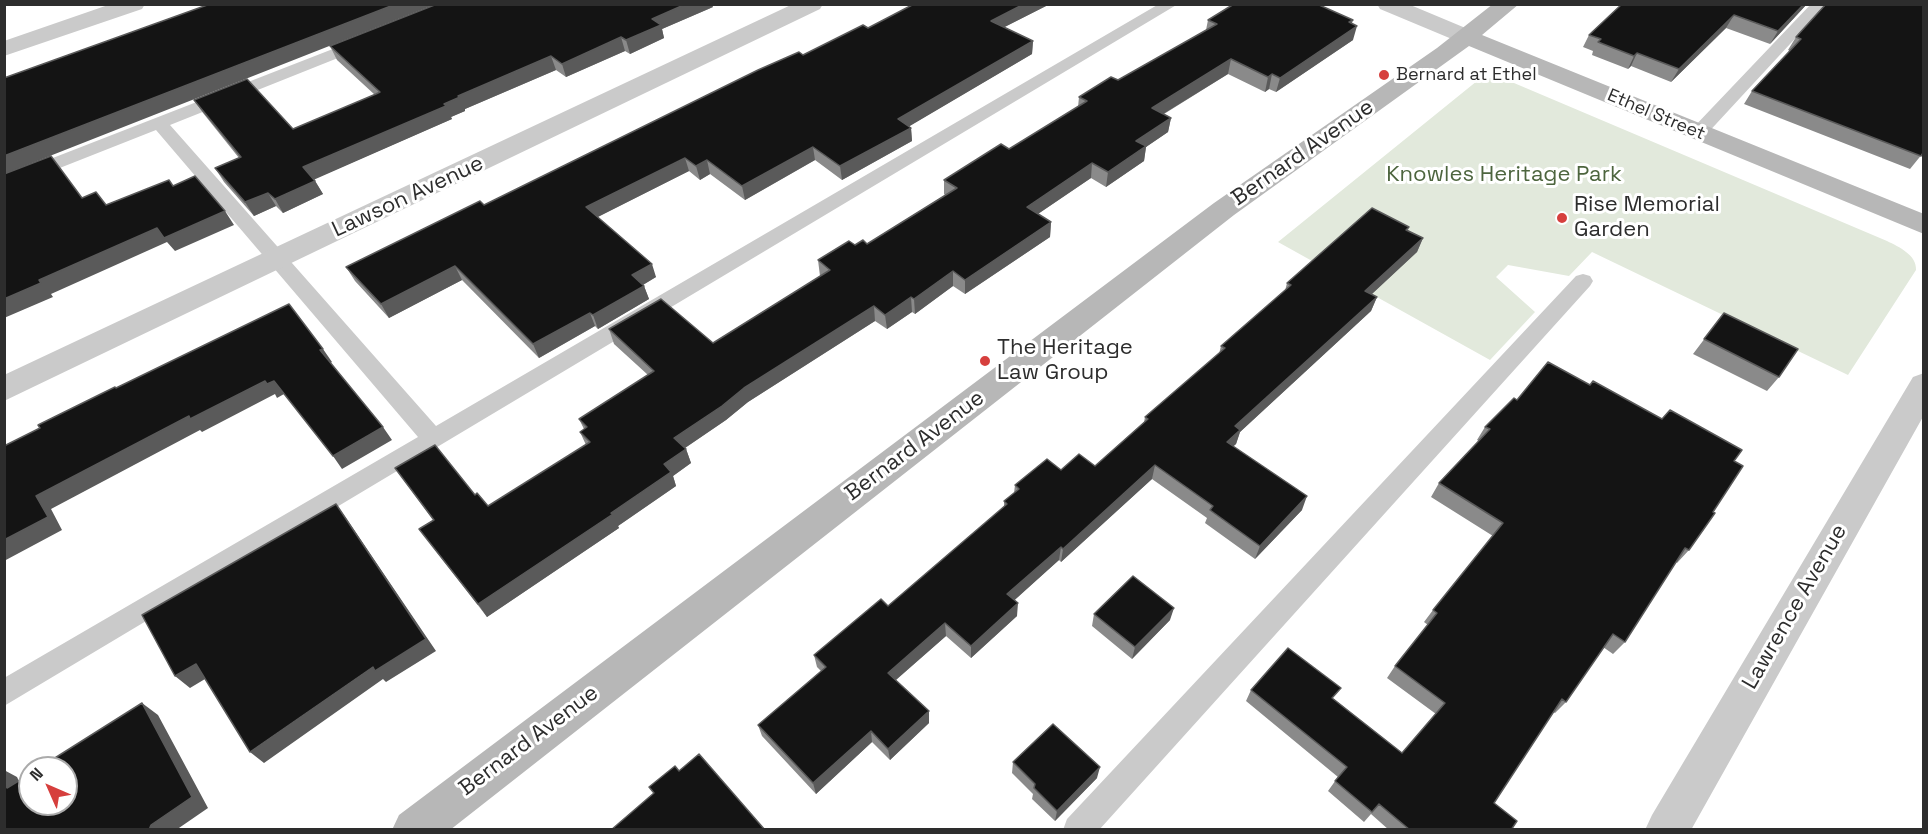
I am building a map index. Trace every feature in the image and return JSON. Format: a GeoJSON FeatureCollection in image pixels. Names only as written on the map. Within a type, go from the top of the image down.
{"type":"FeatureCollection","features":[{"type":"Feature","properties":{"kind":"street"},"geometry":{"type":"LineString","coordinates":[[4,49],[134,4]]}},
{"type":"Feature","properties":{"kind":"street","name":"Lawson Avenue"},"geometry":{"type":"LineString","coordinates":[[4,389],[812,4]]}},
{"type":"Feature","properties":{"kind":"street","name":"Ethel Street"},"geometry":{"type":"LineString","coordinates":[[1388,4],[1923,225]]}},
{"type":"Feature","properties":{"kind":"street","name":"Bernard Avenue"},"geometry":{"type":"LineString","coordinates":[[414,830],[1224,209],[1467,37],[1508,4]]}},
{"type":"Feature","properties":{"kind":"street","name":"Lawrence Avenue"},"geometry":{"type":"LineString","coordinates":[[1667,830],[1923,385]]}},
{"type":"Feature","properties":{"kind":"lane"},"geometry":{"type":"LineString","coordinates":[[4,693],[1171,4]]}},
{"type":"Feature","properties":{"kind":"lane"},"geometry":{"type":"LineString","coordinates":[[1698,133],[1820,4]]}},
{"type":"Feature","properties":{"kind":"lane"},"geometry":{"type":"LineString","coordinates":[[4,184],[381,35]]}},
{"type":"Feature","properties":{"kind":"lane"},"geometry":{"type":"LineString","coordinates":[[159,123],[434,440]]}},
{"type":"Feature","properties":{"kind":"lane"},"geometry":{"type":"LineString","coordinates":[[1077,830],[1583,281]]}},
{"type":"Feature","properties":{"kind":"green space","name":"Knowles Heritage Park"},"geometry":{"type":"Polygon","coordinates":[[[1491,78],[1514,83],[1887,241],[1902,249],[1914,260],[1916,270],[1848,375],[1592,252],[1569,276],[1508,265],[1496,277],[1535,312],[1490,360],[1278,242],[1477,81],[1491,78]]]}},
{"type":"Feature","properties":{"kind":"building"},"geometry":{"type":"Polygon","coordinates":[[[210,4],[396,4],[4,156],[4,78],[210,4]]]}},
{"type":"Feature","properties":{"kind":"building"},"geometry":{"type":"Polygon","coordinates":[[[437,4],[686,4],[652,19],[661,25],[626,40],[621,37],[562,64],[551,56],[458,96],[460,97],[444,104],[446,106],[303,167],[315,181],[275,199],[268,193],[245,202],[215,168],[241,157],[194,100],[247,79],[293,129],[380,92],[330,46],[437,4]]]}},
{"type":"Feature","properties":{"kind":"building"},"geometry":{"type":"Polygon","coordinates":[[[914,4],[1024,4],[991,21],[1033,41],[898,119],[911,128],[840,166],[813,147],[742,186],[707,160],[696,166],[685,158],[586,207],[652,264],[632,275],[644,286],[593,315],[590,313],[533,344],[455,266],[381,304],[346,267],[480,201],[484,205],[758,70],[799,52],[803,55],[863,25],[868,28],[914,4]]]}},
{"type":"Feature","properties":{"kind":"building"},"geometry":{"type":"Polygon","coordinates":[[[1234,4],[1317,4],[1353,20],[1349,22],[1357,26],[1280,78],[1272,74],[1268,77],[1231,59],[1152,108],[1171,118],[1136,141],[1146,146],[1108,172],[1092,163],[1027,207],[1051,222],[965,280],[953,271],[914,299],[911,297],[885,315],[874,306],[744,388],[722,406],[674,438],[686,449],[664,464],[671,472],[611,513],[613,514],[478,604],[419,529],[434,520],[395,468],[435,445],[475,495],[477,493],[488,506],[590,442],[580,432],[587,427],[579,419],[654,371],[609,329],[661,299],[713,343],[830,270],[818,260],[849,241],[855,245],[863,240],[867,244],[957,188],[944,180],[1001,144],[1009,149],[1087,101],[1079,97],[1111,77],[1118,80],[1217,24],[1208,20],[1234,4]]]}},
{"type":"Feature","properties":{"kind":"building"},"geometry":{"type":"Polygon","coordinates":[[[1622,4],[1804,4],[1778,31],[1734,15],[1679,69],[1637,53],[1634,56],[1598,42],[1601,39],[1589,35],[1622,4]]]}},
{"type":"Feature","properties":{"kind":"building"},"geometry":{"type":"Polygon","coordinates":[[[1826,4],[1923,4],[1923,153],[1921,156],[1752,91],[1801,39],[1796,37],[1826,4]]]}},
{"type":"Feature","properties":{"kind":"building"},"geometry":{"type":"Polygon","coordinates":[[[51,156],[82,198],[96,192],[106,205],[169,180],[173,186],[195,176],[225,211],[164,238],[157,228],[39,280],[41,283],[4,299],[4,174],[51,156]]]}},
{"type":"Feature","properties":{"kind":"building"},"geometry":{"type":"Polygon","coordinates":[[[1372,208],[1409,227],[1406,230],[1423,238],[1365,291],[1377,297],[1235,426],[1240,430],[1227,442],[1307,496],[1260,546],[1210,510],[1213,506],[1155,465],[1063,549],[1061,547],[1007,594],[1018,603],[971,646],[945,623],[888,673],[929,711],[888,749],[871,731],[813,783],[758,725],[826,667],[814,655],[881,599],[888,606],[1007,504],[1004,501],[1019,489],[1015,485],[1047,459],[1061,470],[1079,454],[1095,466],[1148,419],[1145,417],[1225,348],[1221,346],[1291,285],[1287,283],[1372,208]]]}},
{"type":"Feature","properties":{"kind":"building"},"geometry":{"type":"Polygon","coordinates":[[[289,304],[323,349],[320,350],[383,427],[333,456],[274,381],[267,384],[265,381],[190,419],[189,416],[36,496],[48,517],[4,540],[4,446],[40,428],[38,425],[289,304]]]}},
{"type":"Feature","properties":{"kind":"building"},"geometry":{"type":"Polygon","coordinates":[[[1724,313],[1798,349],[1779,377],[1704,339],[1724,313]]]}},
{"type":"Feature","properties":{"kind":"building"},"geometry":{"type":"Polygon","coordinates":[[[1548,362],[1590,385],[1593,381],[1662,419],[1670,410],[1742,450],[1734,461],[1743,466],[1713,512],[1715,513],[1689,550],[1685,548],[1625,642],[1613,634],[1566,702],[1562,699],[1494,803],[1517,821],[1511,830],[1410,830],[1379,804],[1372,812],[1335,781],[1347,767],[1251,690],[1288,648],[1341,688],[1332,698],[1402,753],[1445,703],[1395,666],[1437,613],[1433,610],[1503,523],[1439,483],[1490,429],[1485,427],[1514,398],[1517,400],[1548,362]]]}},
{"type":"Feature","properties":{"kind":"building"},"geometry":{"type":"Polygon","coordinates":[[[336,504],[426,639],[375,671],[373,667],[250,752],[196,664],[175,676],[142,615],[336,504]]]}},
{"type":"Feature","properties":{"kind":"building"},"geometry":{"type":"Polygon","coordinates":[[[1133,576],[1174,608],[1135,647],[1094,614],[1133,576]]]}},
{"type":"Feature","properties":{"kind":"building"},"geometry":{"type":"Polygon","coordinates":[[[142,703],[192,797],[151,825],[149,830],[4,830],[4,781],[7,788],[18,781],[18,816],[78,816],[78,756],[58,756],[142,703]]]}},
{"type":"Feature","properties":{"kind":"building"},"geometry":{"type":"Polygon","coordinates":[[[1053,724],[1100,767],[1057,811],[1013,762],[1053,724]]]}},
{"type":"Feature","properties":{"kind":"building"},"geometry":{"type":"Polygon","coordinates":[[[699,754],[765,830],[611,830],[654,793],[649,787],[675,766],[679,771],[699,754]]]}},
{"type":"Feature","properties":{"kind":"place","name":"Bernard at Ethel"},"geometry":{"type":"Point","coordinates":[1384,75]}},
{"type":"Feature","properties":{"kind":"place","name":"Rise Memorial Garden"},"geometry":{"type":"Point","coordinates":[1562,218]}},
{"type":"Feature","properties":{"kind":"place","name":"The Heritage Law Group"},"geometry":{"type":"Point","coordinates":[985,361]}}]}
